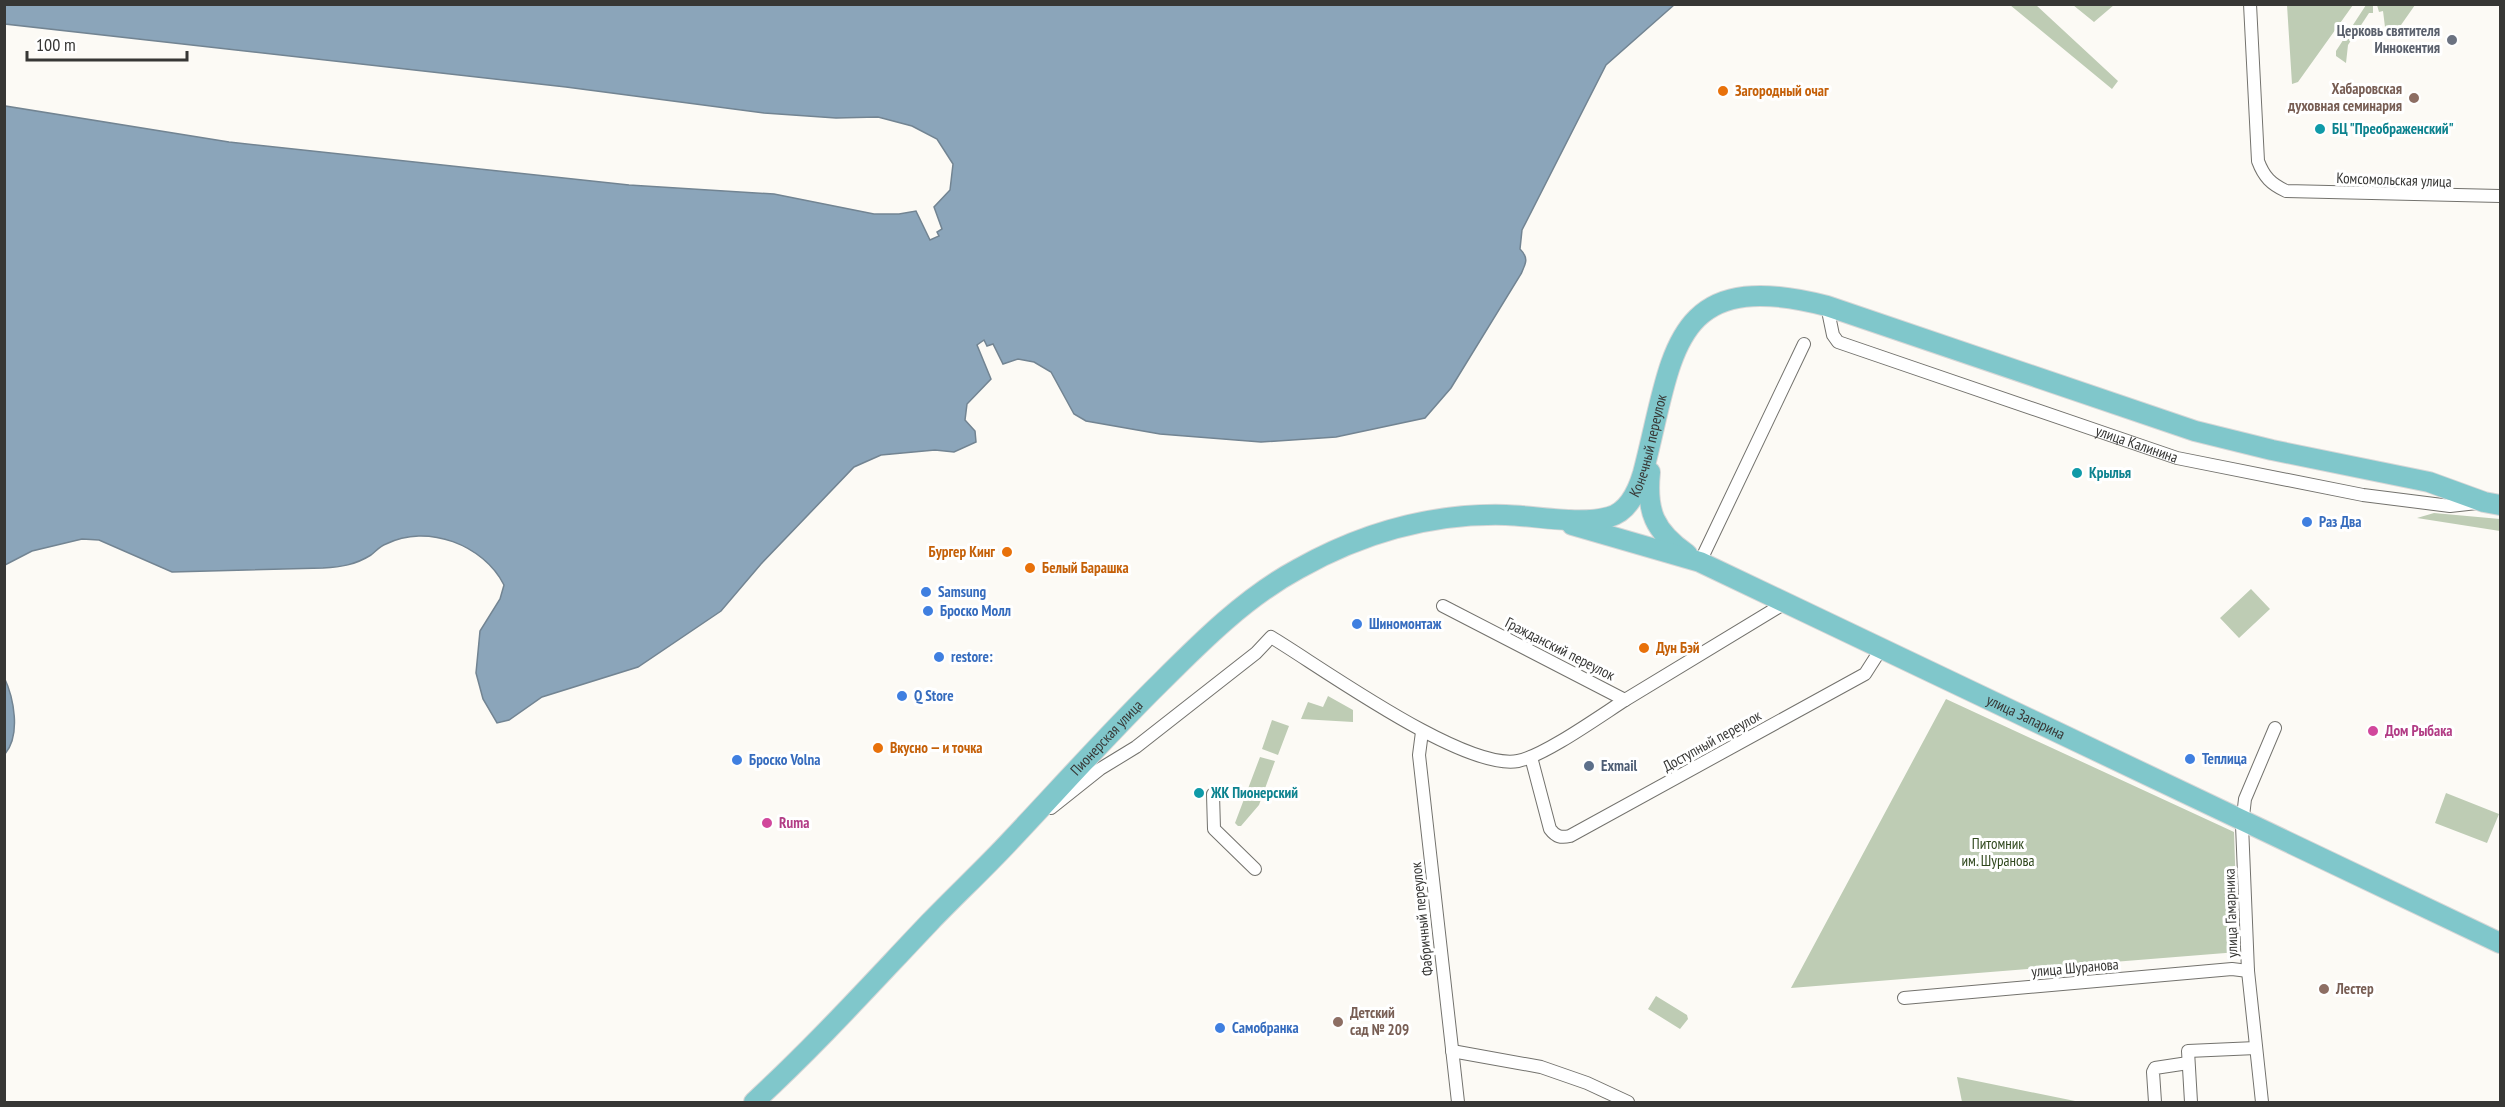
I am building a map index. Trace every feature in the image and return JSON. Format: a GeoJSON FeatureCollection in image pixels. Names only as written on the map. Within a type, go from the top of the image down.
{"type":"FeatureCollection","features":[{"type":"Feature","properties":{"kind":"main road","name":"улица Калинина"},"geometry":{"type":"LineString","coordinates":[[1710,308],[1730,298],[1771,295],[1827,306],[2195,431],[2272,450],[2429,482],[2492,503]]}},
{"type":"Feature","properties":{"kind":"main road","name":"Конечный переулок"},"geometry":{"type":"LineString","coordinates":[[1540,517],[1591,519],[1612,516],[1628,504],[1639,486],[1672,356],[1691,326],[1710,308]]}},
{"type":"Feature","properties":{"kind":"main road"},"geometry":{"type":"LineString","coordinates":[[1654,428],[1648,502],[1654,520],[1671,541],[1700,562]]}},
{"type":"Feature","properties":{"kind":"main road","name":"Пионерская улица"},"geometry":{"type":"LineString","coordinates":[[754,1102],[809,1051],[1011,841],[1085,758],[1213,632],[1297,569],[1382,532],[1427,520],[1469,514],[1540,517]]}},
{"type":"Feature","properties":{"kind":"main road","name":"улица Запарина"},"geometry":{"type":"LineString","coordinates":[[1540,517],[1632,541],[1700,562],[2500,944]]}},
{"type":"Feature","properties":{"kind":"street","name":"Комсомольская улица"},"geometry":{"type":"LineString","coordinates":[[2250,4],[2258,161],[2266,178],[2286,190],[2500,196]]}},
{"type":"Feature","properties":{"kind":"street","name":"улица Калинина"},"geometry":{"type":"LineString","coordinates":[[1827,306],[1833,335],[1838,342],[2177,458],[2363,495],[2450,507],[2492,503]]}},
{"type":"Feature","properties":{"kind":"street"},"geometry":{"type":"LineString","coordinates":[[1700,562],[1804,344]]}},
{"type":"Feature","properties":{"kind":"street","name":"Гражданский переулок"},"geometry":{"type":"LineString","coordinates":[[1443,606],[1625,700],[1785,603]]}},
{"type":"Feature","properties":{"kind":"street"},"geometry":{"type":"LineString","coordinates":[[1011,841],[1100,769],[1136,747],[1256,653],[1271,637],[1422,732],[1484,757],[1509,762],[1531,757],[1625,700]]}},
{"type":"Feature","properties":{"kind":"street","name":"Доступный переулок"},"geometry":{"type":"LineString","coordinates":[[1531,757],[1550,829],[1561,838],[1570,836],[1865,674],[1881,649]]}},
{"type":"Feature","properties":{"kind":"street","name":"улица Гамарника"},"geometry":{"type":"LineString","coordinates":[[2262,1102],[2248,971],[2242,825],[2246,799],[2275,728]]}},
{"type":"Feature","properties":{"kind":"street","name":"Фабричный переулок"},"geometry":{"type":"LineString","coordinates":[[1422,732],[1419,755],[1458,1102]]}},
{"type":"Feature","properties":{"kind":"street"},"geometry":{"type":"LineString","coordinates":[[1213,794],[1214,829],[1255,868]]}},
{"type":"Feature","properties":{"kind":"street","name":"улица Шуранова"},"geometry":{"type":"LineString","coordinates":[[1904,998],[2232,969],[2248,971]]}},
{"type":"Feature","properties":{"kind":"street"},"geometry":{"type":"LineString","coordinates":[[2191,1102],[2188,1051],[2256,1048]]}},
{"type":"Feature","properties":{"kind":"street"},"geometry":{"type":"LineString","coordinates":[[1452,1051],[1541,1067],[1587,1083],[1628,1102]]}},
{"type":"Feature","properties":{"kind":"street"},"geometry":{"type":"LineString","coordinates":[[2155,1102],[2153,1072],[2155,1068],[2188,1063]]}},
{"type":"Feature","properties":{"kind":"green space"},"geometry":{"type":"Polygon","coordinates":[[[2377,4],[2415,5],[2401,25],[2385,27],[2383,11],[2379,12],[2377,4]]]}},
{"type":"Feature","properties":{"kind":"green space"},"geometry":{"type":"Polygon","coordinates":[[[2010,5],[2036,5],[2118,81],[2112,89],[2010,5]]]}},
{"type":"Feature","properties":{"kind":"green space"},"geometry":{"type":"Polygon","coordinates":[[[2073,5],[2114,5],[2094,22],[2073,5]]]}},
{"type":"Feature","properties":{"kind":"green space"},"geometry":{"type":"Polygon","coordinates":[[[2287,5],[2353,5],[2298,82],[2292,84],[2287,5]]]}},
{"type":"Feature","properties":{"kind":"green space"},"geometry":{"type":"Polygon","coordinates":[[[2366,5],[2373,5],[2373,13],[2369,13],[2348,45],[2346,63],[2336,56],[2336,51],[2366,5]]]}},
{"type":"Feature","properties":{"kind":"green space"},"geometry":{"type":"Polygon","coordinates":[[[2434,513],[2500,519],[2500,531],[2417,518],[2434,513]]]}},
{"type":"Feature","properties":{"kind":"green space"},"geometry":{"type":"Polygon","coordinates":[[[2251,589],[2270,609],[2239,638],[2220,618],[2251,589]]]}},
{"type":"Feature","properties":{"kind":"green space"},"geometry":{"type":"Polygon","coordinates":[[[1328,696],[1353,710],[1353,722],[1301,719],[1308,702],[1323,707],[1328,696]]]}},
{"type":"Feature","properties":{"kind":"green space","name":"Питомник им. Шуранова"},"geometry":{"type":"Polygon","coordinates":[[[1946,699],[2234,832],[2238,952],[1791,988],[1946,699]]]}},
{"type":"Feature","properties":{"kind":"green space"},"geometry":{"type":"Polygon","coordinates":[[[1272,720],[1289,726],[1278,755],[1262,749],[1272,720]]]}},
{"type":"Feature","properties":{"kind":"green space"},"geometry":{"type":"Polygon","coordinates":[[[1260,757],[1275,761],[1259,805],[1241,826],[1238,826],[1235,823],[1260,757]]]}},
{"type":"Feature","properties":{"kind":"green space"},"geometry":{"type":"Polygon","coordinates":[[[2446,793],[2499,814],[2487,843],[2435,823],[2446,793]]]}},
{"type":"Feature","properties":{"kind":"green space"},"geometry":{"type":"Polygon","coordinates":[[[1656,996],[1687,1015],[1688,1019],[1680,1029],[1648,1009],[1656,996]]]}},
{"type":"Feature","properties":{"kind":"green space"},"geometry":{"type":"Polygon","coordinates":[[[1957,1077],[2080,1102],[1962,1102],[1957,1077]]]}},
{"type":"Feature","properties":{"kind":"water"},"geometry":{"type":"Polygon","coordinates":[[[5,4],[1674,5],[1606,65],[1522,230],[1520,249],[1526,261],[1521,274],[1451,388],[1425,418],[1336,437],[1261,442],[1160,434],[1086,421],[1074,414],[1051,372],[1034,362],[1018,359],[1003,364],[993,344],[987,346],[984,340],[977,345],[991,379],[967,404],[965,420],[975,431],[976,442],[954,452],[935,450],[881,455],[854,467],[761,564],[721,611],[638,667],[542,697],[509,720],[497,723],[483,699],[476,673],[480,631],[500,599],[504,585],[483,559],[453,542],[436,537],[402,538],[380,547],[359,561],[336,567],[172,572],[99,540],[82,539],[32,551],[5,565],[5,106],[229,142],[629,185],[774,194],[874,214],[916,211],[930,240],[939,236],[937,232],[942,229],[934,207],[950,190],[953,164],[937,139],[912,126],[878,117],[836,118],[764,113],[566,87],[5,24],[5,4]]]}},
{"type":"Feature","properties":{"kind":"water"},"geometry":{"type":"Polygon","coordinates":[[[4,677],[11,695],[14,716],[13,737],[5,754],[4,677]]]}},
{"type":"Feature","properties":{"kind":"place","name":"Церковь святителя Иннокентия"},"geometry":{"type":"Point","coordinates":[2452,40]}},
{"type":"Feature","properties":{"kind":"place","name":"Загородный очаг"},"geometry":{"type":"Point","coordinates":[1723,91]}},
{"type":"Feature","properties":{"kind":"place","name":"Хабаровская духовная семинария"},"geometry":{"type":"Point","coordinates":[2414,98]}},
{"type":"Feature","properties":{"kind":"place","name":"БЦ \"Преображенский\""},"geometry":{"type":"Point","coordinates":[2320,129]}},
{"type":"Feature","properties":{"kind":"place","name":"Крылья"},"geometry":{"type":"Point","coordinates":[2077,473]}},
{"type":"Feature","properties":{"kind":"place","name":"Раз Два"},"geometry":{"type":"Point","coordinates":[2307,522]}},
{"type":"Feature","properties":{"kind":"place","name":"Бургер Кинг"},"geometry":{"type":"Point","coordinates":[1007,552]}},
{"type":"Feature","properties":{"kind":"place","name":"Белый Барашка"},"geometry":{"type":"Point","coordinates":[1030,568]}},
{"type":"Feature","properties":{"kind":"place","name":"Samsung"},"geometry":{"type":"Point","coordinates":[926,592]}},
{"type":"Feature","properties":{"kind":"place","name":"Броско Молл"},"geometry":{"type":"Point","coordinates":[928,611]}},
{"type":"Feature","properties":{"kind":"place","name":"Шиномонтаж"},"geometry":{"type":"Point","coordinates":[1357,624]}},
{"type":"Feature","properties":{"kind":"place","name":"Дун Бэй"},"geometry":{"type":"Point","coordinates":[1644,648]}},
{"type":"Feature","properties":{"kind":"place","name":"restore:"},"geometry":{"type":"Point","coordinates":[939,657]}},
{"type":"Feature","properties":{"kind":"place","name":"Q Store"},"geometry":{"type":"Point","coordinates":[902,696]}},
{"type":"Feature","properties":{"kind":"place","name":"Дом Рыбака"},"geometry":{"type":"Point","coordinates":[2373,731]}},
{"type":"Feature","properties":{"kind":"place","name":"Вкусно — и точка"},"geometry":{"type":"Point","coordinates":[878,748]}},
{"type":"Feature","properties":{"kind":"place","name":"Теплица"},"geometry":{"type":"Point","coordinates":[2190,759]}},
{"type":"Feature","properties":{"kind":"place","name":"Броско Volna"},"geometry":{"type":"Point","coordinates":[737,760]}},
{"type":"Feature","properties":{"kind":"place","name":"Exmail"},"geometry":{"type":"Point","coordinates":[1589,766]}},
{"type":"Feature","properties":{"kind":"place","name":"ЖК Пионерский"},"geometry":{"type":"Point","coordinates":[1199,793]}},
{"type":"Feature","properties":{"kind":"place","name":"Ruma"},"geometry":{"type":"Point","coordinates":[767,823]}},
{"type":"Feature","properties":{"kind":"place","name":"Лестер"},"geometry":{"type":"Point","coordinates":[2324,989]}},
{"type":"Feature","properties":{"kind":"place","name":"Детский сад № 209"},"geometry":{"type":"Point","coordinates":[1338,1022]}},
{"type":"Feature","properties":{"kind":"place","name":"Самобранка"},"geometry":{"type":"Point","coordinates":[1220,1028]}}]}
